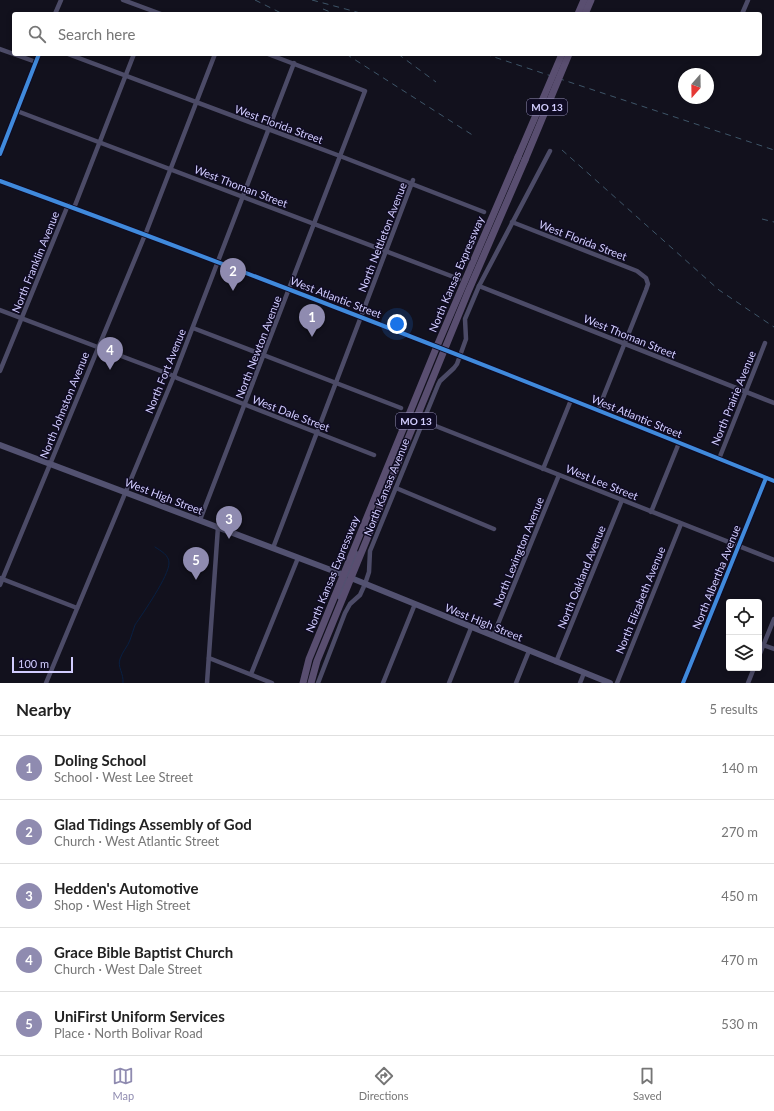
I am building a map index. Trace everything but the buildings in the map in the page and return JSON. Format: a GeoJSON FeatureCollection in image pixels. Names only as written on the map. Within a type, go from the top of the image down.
{"type":"FeatureCollection","features":[{"type":"Feature","properties":{"kind":"main road"},"geometry":{"type":"LineString","coordinates":[[579,12],[584,0]]}},
{"type":"Feature","properties":{"kind":"main road"},"geometry":{"type":"LineString","coordinates":[[586,12],[591,0]]}},
{"type":"Feature","properties":{"kind":"main road","name":"North Kansas Expressway"},"geometry":{"type":"LineString","coordinates":[[311,683],[317,661],[445,349],[561,56]]}},
{"type":"Feature","properties":{"kind":"main road","name":"North Kansas Expressway"},"geometry":{"type":"LineString","coordinates":[[303,683],[309,659],[437,346],[568,56]]}},
{"type":"Feature","properties":{"kind":"street"},"geometry":{"type":"LineString","coordinates":[[56,12],[61,0]]}},
{"type":"Feature","properties":{"kind":"street"},"geometry":{"type":"LineString","coordinates":[[123,0],[149,12]]}},
{"type":"Feature","properties":{"kind":"street"},"geometry":{"type":"LineString","coordinates":[[743,12],[748,0]]}},
{"type":"Feature","properties":{"kind":"street"},"geometry":{"type":"LineString","coordinates":[[0,49],[12,53]]}},
{"type":"Feature","properties":{"kind":"street"},"geometry":{"type":"LineString","coordinates":[[19,56],[36,62]]}},
{"type":"Feature","properties":{"kind":"street"},"geometry":{"type":"LineString","coordinates":[[0,154],[38,56]]}},
{"type":"Feature","properties":{"kind":"street","name":"West Florida Street"},"geometry":{"type":"LineString","coordinates":[[73,56],[340,156],[411,185],[484,212]]}},
{"type":"Feature","properties":{"kind":"street","name":"North Franklin Avenue"},"geometry":{"type":"LineString","coordinates":[[74,208],[133,56]]}},
{"type":"Feature","properties":{"kind":"street","name":"North Johnston Avenue"},"geometry":{"type":"LineString","coordinates":[[0,585],[1,579],[50,464],[171,169],[214,56]]}},
{"type":"Feature","properties":{"kind":"street"},"geometry":{"type":"LineString","coordinates":[[274,56],[294,63]]}},
{"type":"Feature","properties":{"kind":"street","name":"North Newton Avenue"},"geometry":{"type":"LineString","coordinates":[[200,520],[365,91],[294,63]]}},
{"type":"Feature","properties":{"kind":"street","name":"North Fort Avenue"},"geometry":{"type":"LineString","coordinates":[[46,683],[174,376],[294,63]]}},
{"type":"Feature","properties":{"kind":"street","name":"West Thoman Street"},"geometry":{"type":"LineString","coordinates":[[17,111],[459,279]]}},
{"type":"Feature","properties":{"kind":"street","name":"North Kansas Avenue"},"geometry":{"type":"LineString","coordinates":[[318,683],[344,613],[350,604],[360,595],[365,584],[369,572],[368,556],[438,385],[454,368],[461,355],[466,339],[465,319],[479,286],[550,151]]}},
{"type":"Feature","properties":{"kind":"street","name":"North Nettleton Avenue"},"geometry":{"type":"LineString","coordinates":[[273,548],[413,180]]}},
{"type":"Feature","properties":{"kind":"street","name":"West Atlantic Street"},"geometry":{"type":"LineString","coordinates":[[0,181],[290,289],[461,355],[774,481]]}},
{"type":"Feature","properties":{"kind":"street","name":"North Franklin Avenue"},"geometry":{"type":"LineString","coordinates":[[0,371],[68,206]]}},
{"type":"Feature","properties":{"kind":"street","name":"West Florida Street"},"geometry":{"type":"LineString","coordinates":[[512,222],[638,271],[646,278],[648,284],[625,344]]}},
{"type":"Feature","properties":{"kind":"street","name":"West Thoman Street"},"geometry":{"type":"LineString","coordinates":[[479,286],[774,404]]}},
{"type":"Feature","properties":{"kind":"street","name":"West Dale Street"},"geometry":{"type":"LineString","coordinates":[[0,310],[174,376],[374,456]]}},
{"type":"Feature","properties":{"kind":"street"},"geometry":{"type":"LineString","coordinates":[[193,328],[401,408]]}},
{"type":"Feature","properties":{"kind":"street","name":"North Prairie Avenue"},"geometry":{"type":"LineString","coordinates":[[719,459],[765,343]]}},
{"type":"Feature","properties":{"kind":"street"},"geometry":{"type":"LineString","coordinates":[[598,410],[625,344]]}},
{"type":"Feature","properties":{"kind":"street"},"geometry":{"type":"LineString","coordinates":[[543,469],[571,400]]}},
{"type":"Feature","properties":{"kind":"street","name":"West Lee Street"},"geometry":{"type":"LineString","coordinates":[[423,420],[738,547],[774,560]]}},
{"type":"Feature","properties":{"kind":"street"},"geometry":{"type":"LineString","coordinates":[[651,512],[679,443]]}},
{"type":"Feature","properties":{"kind":"street","name":"West High Street"},"geometry":{"type":"LineString","coordinates":[[0,445],[344,576]]}},
{"type":"Feature","properties":{"kind":"street","name":"North Lexington Avenue"},"geometry":{"type":"LineString","coordinates":[[493,636],[559,475]]}},
{"type":"Feature","properties":{"kind":"street","name":"North Albertha Avenue"},"geometry":{"type":"LineString","coordinates":[[683,683],[766,478]]}},
{"type":"Feature","properties":{"kind":"street"},"geometry":{"type":"LineString","coordinates":[[396,488],[494,529]]}},
{"type":"Feature","properties":{"kind":"street","name":"North Oakland Avenue"},"geometry":{"type":"LineString","coordinates":[[556,662],[622,500]]}},
{"type":"Feature","properties":{"kind":"street","name":"North Elizabeth Avenue"},"geometry":{"type":"LineString","coordinates":[[617,683],[681,524]]}},
{"type":"Feature","properties":{"kind":"street"},"geometry":{"type":"LineString","coordinates":[[208,683],[218,527]]}},
{"type":"Feature","properties":{"kind":"street"},"geometry":{"type":"LineString","coordinates":[[351,578],[349,574],[356,545]]}},
{"type":"Feature","properties":{"kind":"street"},"geometry":{"type":"LineString","coordinates":[[251,674],[298,558]]}},
{"type":"Feature","properties":{"kind":"street"},"geometry":{"type":"LineString","coordinates":[[339,609],[345,582],[344,576]]}},
{"type":"Feature","properties":{"kind":"street","name":"West High Street"},"geometry":{"type":"LineString","coordinates":[[351,578],[471,628],[610,683]]}},
{"type":"Feature","properties":{"kind":"street"},"geometry":{"type":"LineString","coordinates":[[1,579],[77,608]]}},
{"type":"Feature","properties":{"kind":"street"},"geometry":{"type":"LineString","coordinates":[[383,683],[415,604]]}},
{"type":"Feature","properties":{"kind":"street"},"geometry":{"type":"LineString","coordinates":[[774,619],[763,645],[774,649]]}},
{"type":"Feature","properties":{"kind":"street"},"geometry":{"type":"LineString","coordinates":[[449,683],[471,628]]}},
{"type":"Feature","properties":{"kind":"street"},"geometry":{"type":"LineString","coordinates":[[516,683],[529,651]]}},
{"type":"Feature","properties":{"kind":"street"},"geometry":{"type":"LineString","coordinates":[[209,658],[272,683]]}},
{"type":"Feature","properties":{"kind":"street"},"geometry":{"type":"LineString","coordinates":[[748,683],[753,671]]}},
{"type":"Feature","properties":{"kind":"street"},"geometry":{"type":"LineString","coordinates":[[580,683],[584,673]]}},
{"type":"Feature","properties":{"kind":"waterway"},"geometry":{"type":"LineString","coordinates":[[123,683],[123,676],[119,665],[121,656],[129,642],[135,625],[155,594],[168,569],[168,558],[155,547]]}},
{"type":"Feature","properties":{"kind":"railway"},"geometry":{"type":"LineString","coordinates":[[255,0],[279,12]]}},
{"type":"Feature","properties":{"kind":"railway"},"geometry":{"type":"LineString","coordinates":[[312,0],[357,12]]}},
{"type":"Feature","properties":{"kind":"railway"},"geometry":{"type":"LineString","coordinates":[[323,9],[330,12]]}},
{"type":"Feature","properties":{"kind":"railway"},"geometry":{"type":"LineString","coordinates":[[349,56],[474,136]]}},
{"type":"Feature","properties":{"kind":"railway"},"geometry":{"type":"LineString","coordinates":[[401,56],[436,82]]}},
{"type":"Feature","properties":{"kind":"railway"},"geometry":{"type":"LineString","coordinates":[[491,56],[774,150]]}},
{"type":"Feature","properties":{"kind":"railway"},"geometry":{"type":"LineString","coordinates":[[562,150],[719,290],[774,327]]}},
{"type":"Feature","properties":{"kind":"railway"},"geometry":{"type":"LineString","coordinates":[[762,219],[774,222]]}},
{"type":"Feature","properties":{"kind":"cycle path"},"geometry":{"type":"LineString","coordinates":[[0,154],[38,56]]}},
{"type":"Feature","properties":{"kind":"cycle path"},"geometry":{"type":"LineString","coordinates":[[0,181],[194,253],[388,328],[774,481]]}},
{"type":"Feature","properties":{"kind":"cycle path"},"geometry":{"type":"LineString","coordinates":[[683,683],[766,478]]}},
{"type":"Feature","properties":{"kind":"place","name":"Glad Tidings Assembly of God"},"geometry":{"type":"Point","coordinates":[233,291]}},
{"type":"Feature","properties":{"kind":"place","name":"Doling School"},"geometry":{"type":"Point","coordinates":[312,337]}},
{"type":"Feature","properties":{"kind":"place","name":"Grace Bible Baptist Church"},"geometry":{"type":"Point","coordinates":[110,370]}},
{"type":"Feature","properties":{"kind":"place","name":"Hedden's Automotive"},"geometry":{"type":"Point","coordinates":[229,539]}},
{"type":"Feature","properties":{"kind":"place","name":"UniFirst Uniform Services"},"geometry":{"type":"Point","coordinates":[196,580]}}]}
